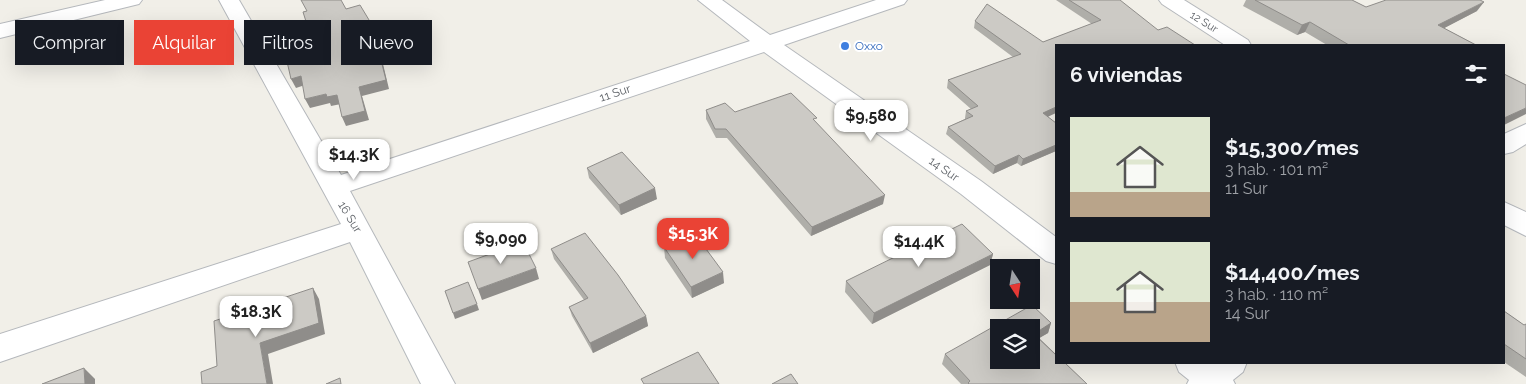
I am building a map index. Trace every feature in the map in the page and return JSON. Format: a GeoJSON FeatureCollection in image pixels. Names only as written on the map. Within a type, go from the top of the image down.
{"type":"FeatureCollection","features":[{"type":"Feature","properties":{"kind":"street"},"geometry":{"type":"LineString","coordinates":[[0,31],[132,0]]}},
{"type":"Feature","properties":{"kind":"street","name":"16 Sur"},"geometry":{"type":"LineString","coordinates":[[229,0],[358,229],[438,384]]}},
{"type":"Feature","properties":{"kind":"street","name":"14 Sur"},"geometry":{"type":"LineString","coordinates":[[708,0],[766,44],[992,202],[1055,252]]}},
{"type":"Feature","properties":{"kind":"street","name":"11 Sur"},"geometry":{"type":"LineString","coordinates":[[333,187],[896,0]]}},
{"type":"Feature","properties":{"kind":"street","name":"12 Sur"},"geometry":{"type":"LineString","coordinates":[[1169,0],[1238,44]]}},
{"type":"Feature","properties":{"kind":"street"},"geometry":{"type":"LineString","coordinates":[[1505,145],[1526,132]]}},
{"type":"Feature","properties":{"kind":"street"},"geometry":{"type":"LineString","coordinates":[[1505,213],[1526,226]]}},
{"type":"Feature","properties":{"kind":"street"},"geometry":{"type":"LineString","coordinates":[[0,348],[358,229]]}},
{"type":"Feature","properties":{"kind":"building"},"geometry":{"type":"Polygon","coordinates":[[[301,0],[341,0],[346,9],[360,5],[369,20],[341,20],[341,65],[382,65],[386,80],[359,87],[365,111],[342,117],[337,95],[327,97],[326,94],[305,99],[301,76],[291,79],[288,65],[331,65],[331,20],[306,20],[303,12],[307,11],[301,0]]]}},
{"type":"Feature","properties":{"kind":"building"},"geometry":{"type":"Polygon","coordinates":[[[1069,0],[1120,0],[1158,30],[1167,27],[1193,44],[1055,44],[1055,107],[1043,113],[1055,122],[1055,145],[1023,159],[1019,155],[995,166],[948,127],[973,116],[966,111],[978,106],[948,80],[1021,54],[975,21],[987,4],[1043,42],[1101,20],[1069,0]]]}},
{"type":"Feature","properties":{"kind":"building"},"geometry":{"type":"Polygon","coordinates":[[[1255,0],[1352,0],[1366,7],[1386,0],[1480,0],[1484,2],[1438,25],[1474,44],[1347,44],[1310,22],[1302,25],[1255,0]]]}},
{"type":"Feature","properties":{"kind":"building"},"geometry":{"type":"Polygon","coordinates":[[[1505,74],[1526,85],[1526,108],[1505,118],[1505,74]]]}},
{"type":"Feature","properties":{"kind":"building"},"geometry":{"type":"Polygon","coordinates":[[[791,93],[817,118],[813,119],[885,195],[812,227],[726,129],[715,129],[706,110],[725,103],[735,112],[791,93]]]}},
{"type":"Feature","properties":{"kind":"building"},"geometry":{"type":"Polygon","coordinates":[[[622,152],[655,188],[619,205],[587,168],[622,152]]]}},
{"type":"Feature","properties":{"kind":"building"},"geometry":{"type":"Polygon","coordinates":[[[962,224],[993,254],[874,313],[846,281],[962,224]]]}},
{"type":"Feature","properties":{"kind":"building"},"geometry":{"type":"Polygon","coordinates":[[[585,233],[618,275],[646,316],[590,343],[569,307],[588,298],[551,249],[585,233]]]}},
{"type":"Feature","properties":{"kind":"building"},"geometry":{"type":"Polygon","coordinates":[[[695,234],[723,272],[691,287],[664,247],[695,234]]]}},
{"type":"Feature","properties":{"kind":"building"},"geometry":{"type":"Polygon","coordinates":[[[523,242],[536,268],[478,289],[468,262],[523,242]]]}},
{"type":"Feature","properties":{"kind":"building"},"geometry":{"type":"Polygon","coordinates":[[[468,282],[477,304],[453,313],[445,291],[468,282]]]}},
{"type":"Feature","properties":{"kind":"building"},"geometry":{"type":"Polygon","coordinates":[[[313,288],[319,323],[260,343],[267,384],[202,384],[201,372],[217,366],[214,321],[313,288]]]}},
{"type":"Feature","properties":{"kind":"building"},"geometry":{"type":"Polygon","coordinates":[[[1025,309],[1036,309],[1051,323],[1040,330],[1040,319],[1007,319],[1025,309]]]}},
{"type":"Feature","properties":{"kind":"building"},"geometry":{"type":"Polygon","coordinates":[[[1505,312],[1524,325],[1526,324],[1526,359],[1505,345],[1505,312]]]}},
{"type":"Feature","properties":{"kind":"building"},"geometry":{"type":"Polygon","coordinates":[[[990,329],[990,369],[1040,369],[1040,340],[1055,354],[1055,364],[1066,364],[1087,384],[969,384],[970,381],[945,354],[990,329]]]}},
{"type":"Feature","properties":{"kind":"building"},"geometry":{"type":"Polygon","coordinates":[[[698,352],[719,384],[644,384],[641,379],[698,352]]]}},
{"type":"Feature","properties":{"kind":"building"},"geometry":{"type":"Polygon","coordinates":[[[84,368],[85,384],[42,384],[84,368]]]}},
{"type":"Feature","properties":{"kind":"building"},"geometry":{"type":"Polygon","coordinates":[[[791,374],[798,384],[772,384],[791,374]]]}},
{"type":"Feature","properties":{"kind":"building"},"geometry":{"type":"Polygon","coordinates":[[[340,378],[341,384],[326,384],[340,378]]]}},
{"type":"Feature","properties":{"kind":"place","name":"Oxxo"},"geometry":{"type":"Point","coordinates":[845,46]}}]}
